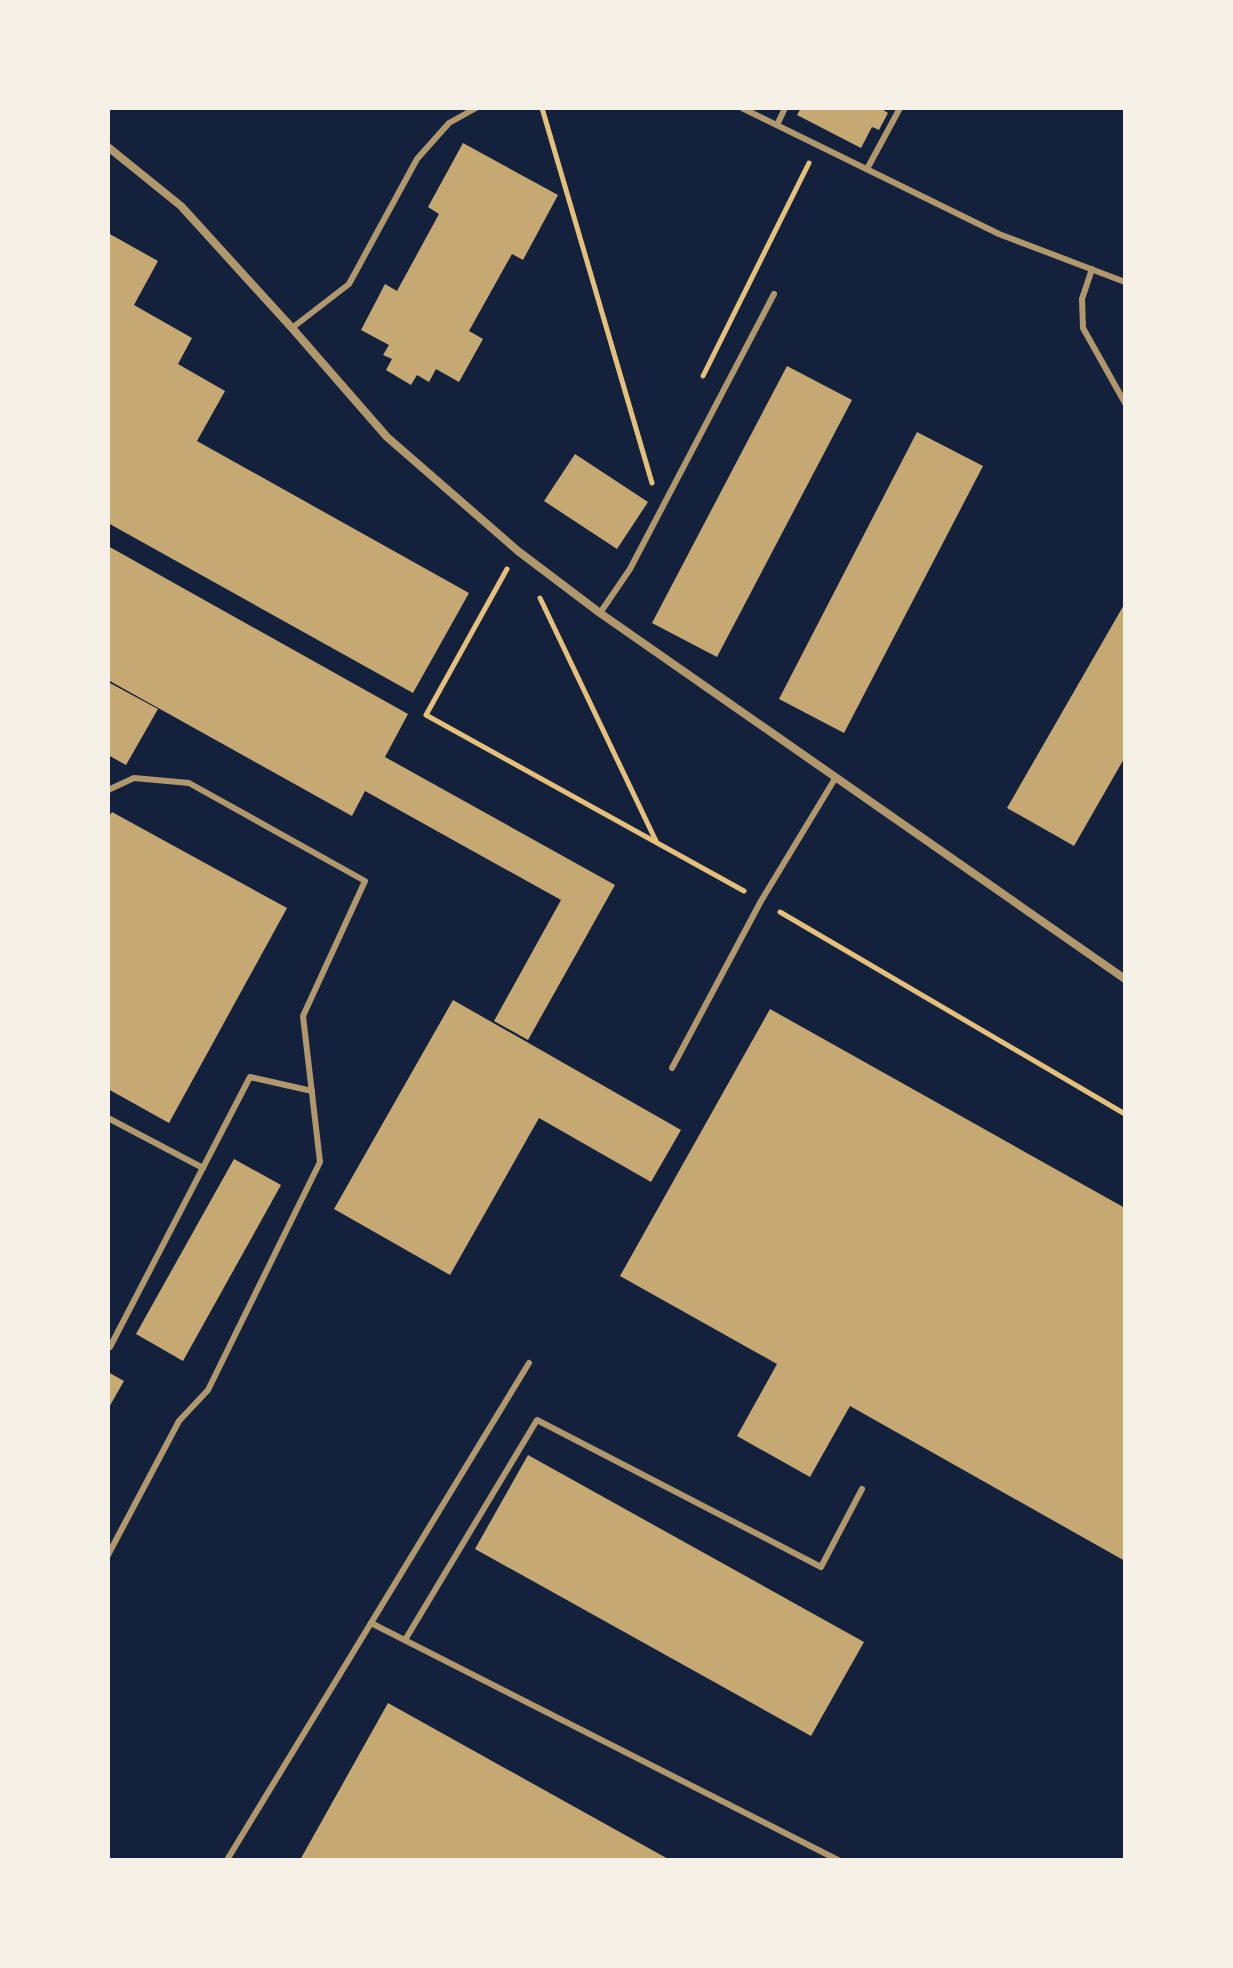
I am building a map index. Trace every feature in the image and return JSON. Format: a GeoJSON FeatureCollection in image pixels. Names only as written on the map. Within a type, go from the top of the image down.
{"type":"FeatureCollection","features":[{"type":"Feature","properties":{"kind":"street"},"geometry":{"type":"LineString","coordinates":[[108,147],[181,206],[387,437],[518,551],[600,613],[1125,979]]}},
{"type":"Feature","properties":{"kind":"lane"},"geometry":{"type":"LineString","coordinates":[[292,328],[349,284],[417,159],[449,123],[476,108]]}},
{"type":"Feature","properties":{"kind":"lane"},"geometry":{"type":"LineString","coordinates":[[742,108],[999,234],[1125,282]]}},
{"type":"Feature","properties":{"kind":"lane"},"geometry":{"type":"LineString","coordinates":[[777,125],[785,108]]}},
{"type":"Feature","properties":{"kind":"lane"},"geometry":{"type":"LineString","coordinates":[[867,169],[900,108]]}},
{"type":"Feature","properties":{"kind":"lane"},"geometry":{"type":"LineString","coordinates":[[1092,269],[1082,299],[1083,328],[1125,403]]}},
{"type":"Feature","properties":{"kind":"lane"},"geometry":{"type":"LineString","coordinates":[[600,613],[630,569],[774,294]]}},
{"type":"Feature","properties":{"kind":"lane"},"geometry":{"type":"LineString","coordinates":[[672,1068],[761,901],[836,777]]}},
{"type":"Feature","properties":{"kind":"lane"},"geometry":{"type":"LineString","coordinates":[[108,790],[134,778],[189,783],[365,881],[303,1016],[320,1162],[208,1390],[179,1421],[108,1555]]}},
{"type":"Feature","properties":{"kind":"lane"},"geometry":{"type":"LineString","coordinates":[[108,1346],[250,1077],[312,1091]]}},
{"type":"Feature","properties":{"kind":"lane"},"geometry":{"type":"LineString","coordinates":[[108,1118],[203,1168]]}},
{"type":"Feature","properties":{"kind":"lane"},"geometry":{"type":"LineString","coordinates":[[227,1860],[529,1363]]}},
{"type":"Feature","properties":{"kind":"lane"},"geometry":{"type":"LineString","coordinates":[[405,1640],[537,1420],[821,1567],[862,1489]]}},
{"type":"Feature","properties":{"kind":"lane"},"geometry":{"type":"LineString","coordinates":[[371,1623],[838,1860]]}},
{"type":"Feature","properties":{"kind":"path"},"geometry":{"type":"LineString","coordinates":[[542,108],[660,511]]}},
{"type":"Feature","properties":{"kind":"path"},"geometry":{"type":"LineString","coordinates":[[699,383],[817,146]]}},
{"type":"Feature","properties":{"kind":"path"},"geometry":{"type":"LineString","coordinates":[[651,481],[658,467]]}},
{"type":"Feature","properties":{"kind":"path"},"geometry":{"type":"LineString","coordinates":[[518,551],[426,715],[761,901],[1125,1114]]}},
{"type":"Feature","properties":{"kind":"path"},"geometry":{"type":"LineString","coordinates":[[537,593],[656,842]]}},
{"type":"Feature","properties":{"kind":"building"},"geometry":{"type":"Polygon","coordinates":[[[801,108],[880,108],[888,113],[879,130],[872,127],[861,148],[797,115],[801,108]]]}},
{"type":"Feature","properties":{"kind":"building"},"geometry":{"type":"Polygon","coordinates":[[[463,143],[558,195],[523,260],[512,254],[469,331],[483,339],[459,382],[436,369],[429,382],[417,375],[411,385],[386,370],[392,359],[383,355],[389,345],[361,330],[385,284],[397,291],[439,214],[428,207],[463,143]]]}},
{"type":"Feature","properties":{"kind":"building"},"geometry":{"type":"Polygon","coordinates":[[[108,233],[158,261],[134,305],[192,338],[178,364],[225,391],[197,441],[469,593],[413,693],[108,523],[108,233]]]}},
{"type":"Feature","properties":{"kind":"building"},"geometry":{"type":"Polygon","coordinates":[[[787,366],[852,400],[717,657],[652,623],[787,366]]]}},
{"type":"Feature","properties":{"kind":"building"},"geometry":{"type":"Polygon","coordinates":[[[917,432],[983,466],[844,733],[779,699],[917,432]]]}},
{"type":"Feature","properties":{"kind":"building"},"geometry":{"type":"Polygon","coordinates":[[[575,454],[648,502],[617,549],[544,501],[575,454]]]}},
{"type":"Feature","properties":{"kind":"building"},"geometry":{"type":"Polygon","coordinates":[[[108,546],[408,714],[385,757],[615,885],[528,1040],[494,1021],[561,900],[365,791],[352,816],[108,680],[108,546]]]}},
{"type":"Feature","properties":{"kind":"building"},"geometry":{"type":"Polygon","coordinates":[[[1125,603],[1125,757],[1074,846],[1007,808],[1125,603]]]}},
{"type":"Feature","properties":{"kind":"building"},"geometry":{"type":"Polygon","coordinates":[[[108,682],[158,709],[126,765],[108,755],[108,682]]]}},
{"type":"Feature","properties":{"kind":"building"},"geometry":{"type":"Polygon","coordinates":[[[112,812],[287,908],[169,1123],[108,1089],[108,818],[112,812]]]}},
{"type":"Feature","properties":{"kind":"building"},"geometry":{"type":"Polygon","coordinates":[[[453,1000],[681,1130],[651,1182],[539,1118],[450,1275],[334,1209],[453,1000]]]}},
{"type":"Feature","properties":{"kind":"building"},"geometry":{"type":"Polygon","coordinates":[[[770,1009],[1125,1208],[1125,1561],[850,1406],[810,1477],[737,1436],[777,1364],[620,1276],[770,1009]]]}},
{"type":"Feature","properties":{"kind":"building"},"geometry":{"type":"Polygon","coordinates":[[[234,1159],[281,1185],[183,1361],[136,1334],[234,1159]]]}},
{"type":"Feature","properties":{"kind":"building"},"geometry":{"type":"Polygon","coordinates":[[[108,1372],[124,1381],[108,1409],[108,1372]]]}},
{"type":"Feature","properties":{"kind":"building"},"geometry":{"type":"Polygon","coordinates":[[[528,1455],[864,1642],[811,1736],[475,1549],[528,1455]]]}},
{"type":"Feature","properties":{"kind":"building"},"geometry":{"type":"Polygon","coordinates":[[[388,1703],[670,1860],[300,1860],[388,1703]]]}}]}
